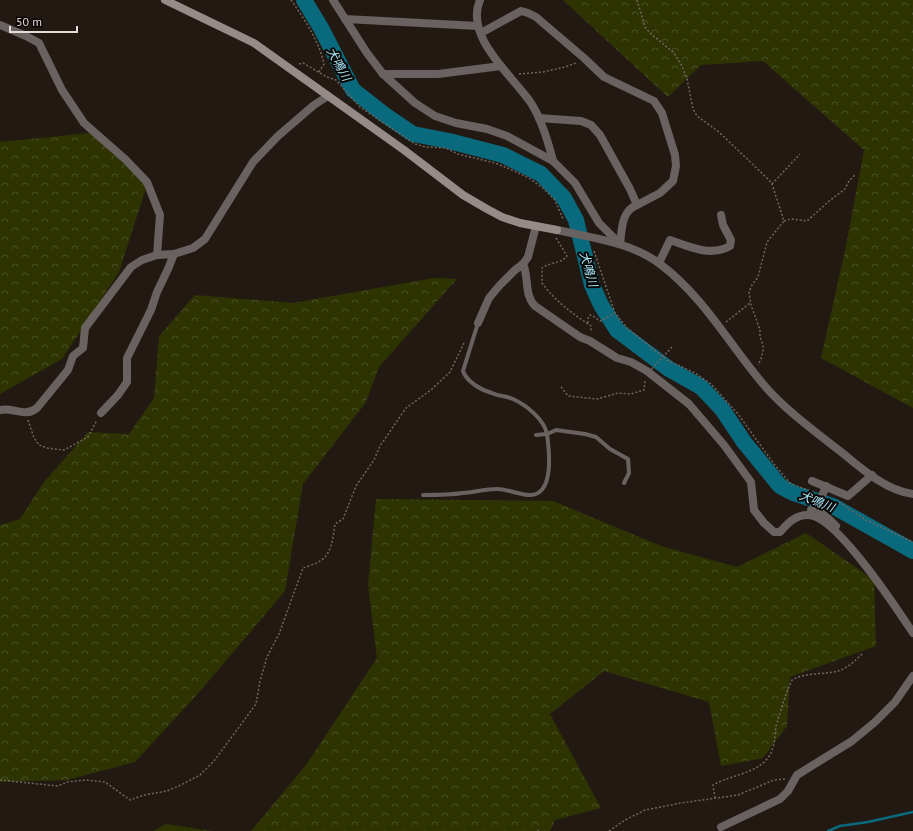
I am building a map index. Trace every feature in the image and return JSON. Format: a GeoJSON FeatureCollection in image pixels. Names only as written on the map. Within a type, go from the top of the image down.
{"type":"FeatureCollection","features":[{"type":"Feature","properties":{"kind":"street"},"geometry":{"type":"LineString","coordinates":[[165,0],[254,43],[463,194],[502,218],[620,244],[659,263],[681,281],[779,402],[853,462],[891,488],[904,493],[913,494]]}},
{"type":"Feature","properties":{"kind":"street"},"geometry":{"type":"LineString","coordinates":[[332,0],[367,53],[383,74],[415,103],[435,116],[456,123],[487,129],[507,136],[553,161],[575,183],[599,223],[620,244]]}},
{"type":"Feature","properties":{"kind":"street"},"geometry":{"type":"LineString","coordinates":[[480,0],[477,6],[479,29],[484,43],[531,104],[539,118],[553,161]]}},
{"type":"Feature","properties":{"kind":"street"},"geometry":{"type":"LineString","coordinates":[[345,19],[479,29],[521,11],[536,17],[604,77],[654,101],[662,113],[675,155],[676,166],[673,181],[660,193],[631,208],[625,216],[622,225],[620,244]]}},
{"type":"Feature","properties":{"kind":"street"},"geometry":{"type":"LineString","coordinates":[[0,25],[38,43],[62,90],[84,123],[126,160],[147,182],[160,215],[157,254]]}},
{"type":"Feature","properties":{"kind":"street"},"geometry":{"type":"LineString","coordinates":[[383,74],[438,74],[501,66]]}},
{"type":"Feature","properties":{"kind":"street"},"geometry":{"type":"LineString","coordinates":[[0,410],[12,410],[28,413],[37,408],[68,370],[73,356],[83,348],[85,328],[131,267],[142,260],[157,254],[174,254],[193,248],[205,239],[253,162],[278,136],[314,105],[328,96]]}},
{"type":"Feature","properties":{"kind":"street"},"geometry":{"type":"LineString","coordinates":[[539,118],[581,121],[591,125],[600,135],[630,189],[637,205]]}},
{"type":"Feature","properties":{"kind":"street"},"geometry":{"type":"LineString","coordinates":[[659,263],[670,240],[689,247],[712,251],[724,249],[730,246],[731,240],[723,225],[721,215]]}},
{"type":"Feature","properties":{"kind":"street"},"geometry":{"type":"LineString","coordinates":[[478,323],[490,298],[499,286],[523,264],[528,257],[536,226]]}},
{"type":"Feature","properties":{"kind":"street"},"geometry":{"type":"LineString","coordinates":[[101,413],[118,395],[127,382],[128,358],[174,254]]}},
{"type":"Feature","properties":{"kind":"street"},"geometry":{"type":"LineString","coordinates":[[523,264],[526,271],[528,293],[531,301],[568,330],[590,341],[616,358],[631,362],[649,372],[689,404],[724,445],[738,466],[749,478],[754,510],[764,523],[774,532],[780,532],[794,518],[816,516],[838,534],[881,586],[913,633]]}},
{"type":"Feature","properties":{"kind":"street"},"geometry":{"type":"LineString","coordinates":[[812,481],[848,496],[872,475]]}},
{"type":"Feature","properties":{"kind":"street"},"geometry":{"type":"LineString","coordinates":[[803,516],[807,512],[817,508],[826,486]]}},
{"type":"Feature","properties":{"kind":"street"},"geometry":{"type":"LineString","coordinates":[[817,508],[838,528],[838,534]]}},
{"type":"Feature","properties":{"kind":"street"},"geometry":{"type":"LineString","coordinates":[[721,827],[780,799],[788,791],[797,775],[852,741],[875,722],[895,702],[913,676]]}},
{"type":"Feature","properties":{"kind":"lane"},"geometry":{"type":"LineString","coordinates":[[423,496],[449,495],[498,489],[530,495],[543,490],[549,469],[549,448],[546,427],[527,408],[512,398],[491,393],[472,383],[465,377],[463,371],[478,323]]}},
{"type":"Feature","properties":{"kind":"lane"},"geometry":{"type":"LineString","coordinates":[[536,435],[547,434],[556,430],[596,437],[610,449],[628,459],[629,474],[624,483]]}},
{"type":"Feature","properties":{"kind":"path"},"geometry":{"type":"LineString","coordinates":[[292,0],[321,50],[324,64],[319,72]]}},
{"type":"Feature","properties":{"kind":"path"},"geometry":{"type":"LineString","coordinates":[[637,0],[642,19],[650,33],[674,53],[680,64],[686,79],[693,109],[697,116],[719,132],[772,184],[784,222]]}},
{"type":"Feature","properties":{"kind":"path"},"geometry":{"type":"LineString","coordinates":[[512,78],[522,73],[543,72],[565,67],[584,58]]}},
{"type":"Feature","properties":{"kind":"path"},"geometry":{"type":"LineString","coordinates":[[290,68],[303,63],[336,80],[360,107],[415,144],[426,147],[446,148],[458,154],[495,163],[528,178],[544,189],[555,200],[563,219]]}},
{"type":"Feature","properties":{"kind":"path"},"geometry":{"type":"LineString","coordinates":[[772,184],[800,154]]}},
{"type":"Feature","properties":{"kind":"path"},"geometry":{"type":"LineString","coordinates":[[752,370],[758,365],[764,351],[758,324],[750,303],[749,292],[758,277],[767,242],[784,222],[791,219],[807,221],[844,189],[855,175]]}},
{"type":"Feature","properties":{"kind":"path"},"geometry":{"type":"LineString","coordinates":[[557,230],[556,240],[567,256],[564,260],[546,265],[542,268],[542,283],[561,304],[591,326],[590,341]]}},
{"type":"Feature","properties":{"kind":"path"},"geometry":{"type":"LineString","coordinates":[[594,251],[615,313],[627,328],[667,360],[695,373],[711,384],[738,414],[774,464],[790,483],[816,493]]}},
{"type":"Feature","properties":{"kind":"path"},"geometry":{"type":"LineString","coordinates":[[719,328],[750,303]]}},
{"type":"Feature","properties":{"kind":"path"},"geometry":{"type":"LineString","coordinates":[[588,324],[588,318],[590,315],[600,321],[615,313]]}},
{"type":"Feature","properties":{"kind":"path"},"geometry":{"type":"LineString","coordinates":[[0,780],[58,786],[67,782],[86,780],[105,782],[130,800],[144,795],[167,791],[200,775],[214,761],[256,704],[260,681],[268,657],[279,634],[302,568],[320,561],[326,556],[331,548],[335,524],[343,519],[356,486],[374,460],[380,446],[406,408],[431,390],[450,372],[466,339]]}},
{"type":"Feature","properties":{"kind":"path"},"geometry":{"type":"LineString","coordinates":[[561,387],[568,396],[597,399],[618,393],[631,394],[644,390],[649,372],[672,347]]}},
{"type":"Feature","properties":{"kind":"path"},"geometry":{"type":"LineString","coordinates":[[28,413],[27,418],[34,438],[39,445],[47,448],[64,450],[88,437],[101,413]]}},
{"type":"Feature","properties":{"kind":"path"},"geometry":{"type":"LineString","coordinates":[[835,500],[864,518],[913,542]]}},
{"type":"Feature","properties":{"kind":"path"},"geometry":{"type":"LineString","coordinates":[[715,798],[713,784],[754,769],[760,766],[768,758],[772,750],[776,727],[785,694],[792,680],[805,675],[839,671],[852,663],[863,653]]}},
{"type":"Feature","properties":{"kind":"path"},"geometry":{"type":"LineString","coordinates":[[609,831],[624,820],[645,810],[738,795],[774,780],[786,778],[792,782]]}},
{"type":"Feature","properties":{"kind":"green space"},"geometry":{"type":"Polygon","coordinates":[[[563,0],[913,0],[913,408],[821,358],[846,246],[864,150],[763,61],[701,65],[668,97],[563,0]]]}},
{"type":"Feature","properties":{"kind":"green space"},"geometry":{"type":"Polygon","coordinates":[[[90,133],[147,185],[119,272],[62,359],[0,394],[0,142],[90,133]]]}},
{"type":"Feature","properties":{"kind":"green space"},"geometry":{"type":"Polygon","coordinates":[[[434,278],[457,279],[379,367],[366,402],[303,484],[285,591],[201,690],[135,762],[67,780],[0,782],[0,525],[20,519],[44,482],[88,432],[129,434],[154,398],[159,336],[195,295],[293,303],[434,278]]]}},
{"type":"Feature","properties":{"kind":"green space"},"geometry":{"type":"Polygon","coordinates":[[[376,499],[553,501],[661,546],[737,567],[806,533],[874,580],[876,646],[790,677],[787,726],[763,758],[721,766],[709,702],[604,671],[550,714],[601,808],[555,820],[550,831],[251,831],[306,765],[377,658],[368,585],[376,499]]]}},
{"type":"Feature","properties":{"kind":"green space"},"geometry":{"type":"Polygon","coordinates":[[[166,824],[212,831],[153,831],[166,824]]]}},
{"type":"Feature","properties":{"kind":"waterway","name":"犬鳴川"},"geometry":{"type":"LineString","coordinates":[[304,0],[321,28],[353,90],[385,115],[413,134],[449,141],[503,155],[541,174],[564,198],[576,220],[592,285],[601,305],[617,330],[669,369],[701,387],[722,409],[744,442],[780,486],[793,493],[833,506],[913,551]]}},
{"type":"Feature","properties":{"kind":"waterway"},"geometry":{"type":"LineString","coordinates":[[828,831],[840,826],[868,822],[913,812]]}}]}
